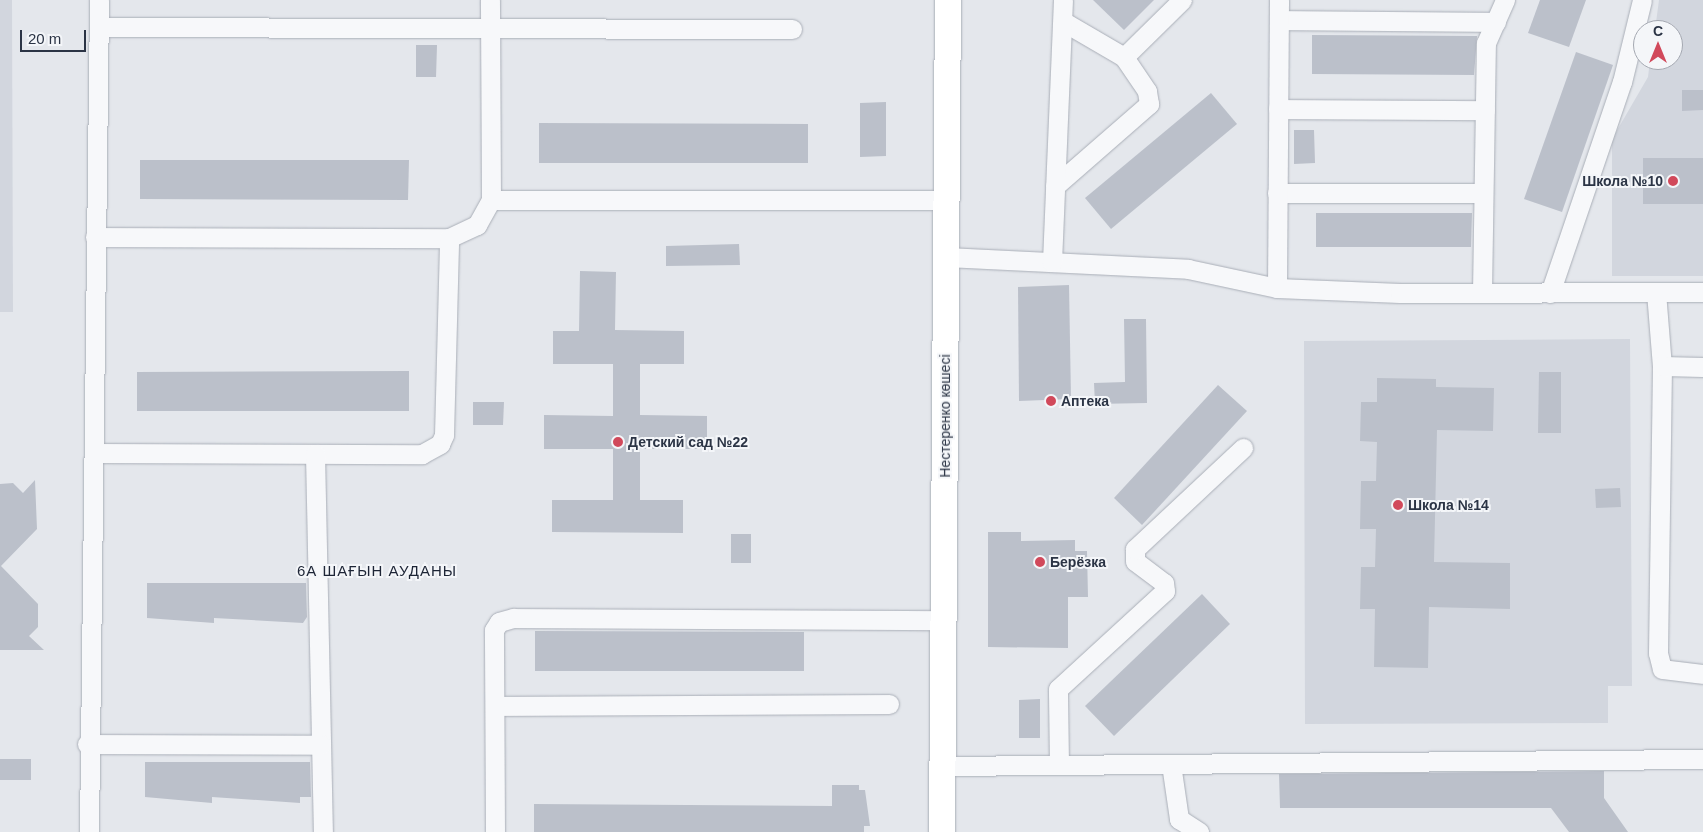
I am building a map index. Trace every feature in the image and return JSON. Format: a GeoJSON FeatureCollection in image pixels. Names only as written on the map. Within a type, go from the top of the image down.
{"type":"FeatureCollection","features":[{"type":"Feature","properties":{"kind":"main road","name":"Нестеренко көшесі"},"geometry":{"type":"LineString","coordinates":[[942,832],[948,0]]}},
{"type":"Feature","properties":{"kind":"street"},"geometry":{"type":"LineString","coordinates":[[89,832],[87,744],[94,454],[99,0]]}},
{"type":"Feature","properties":{"kind":"street"},"geometry":{"type":"LineString","coordinates":[[95,237],[450,238],[477,226],[491,200],[490,0]]}},
{"type":"Feature","properties":{"kind":"street"},"geometry":{"type":"LineString","coordinates":[[1052,262],[1064,22],[1063,0]]}},
{"type":"Feature","properties":{"kind":"street"},"geometry":{"type":"LineString","coordinates":[[1124,57],[1182,0]]}},
{"type":"Feature","properties":{"kind":"street"},"geometry":{"type":"LineString","coordinates":[[1277,288],[1279,0]]}},
{"type":"Feature","properties":{"kind":"street"},"geometry":{"type":"LineString","coordinates":[[1482,293],[1486,43],[1505,0]]}},
{"type":"Feature","properties":{"kind":"street"},"geometry":{"type":"LineString","coordinates":[[1550,293],[1622,82],[1642,0]]}},
{"type":"Feature","properties":{"kind":"street"},"geometry":{"type":"LineString","coordinates":[[1278,20],[1496,22]]}},
{"type":"Feature","properties":{"kind":"street"},"geometry":{"type":"LineString","coordinates":[[1055,186],[1149,104],[1147,91],[1124,57],[1064,22]]}},
{"type":"Feature","properties":{"kind":"street"},"geometry":{"type":"LineString","coordinates":[[99,27],[792,29]]}},
{"type":"Feature","properties":{"kind":"street"},"geometry":{"type":"LineString","coordinates":[[1278,109],[1485,110]]}},
{"type":"Feature","properties":{"kind":"street"},"geometry":{"type":"LineString","coordinates":[[1278,193],[1484,193]]}},
{"type":"Feature","properties":{"kind":"street"},"geometry":{"type":"LineString","coordinates":[[491,200],[946,200]]}},
{"type":"Feature","properties":{"kind":"street"},"geometry":{"type":"LineString","coordinates":[[94,454],[422,454],[440,444],[444,435],[450,238]]}},
{"type":"Feature","properties":{"kind":"street"},"geometry":{"type":"LineString","coordinates":[[946,256],[1188,269],[1277,288],[1482,293],[1703,292]]}},
{"type":"Feature","properties":{"kind":"street"},"geometry":{"type":"LineString","coordinates":[[1656,292],[1662,366],[1658,653],[1662,669],[1703,674]]}},
{"type":"Feature","properties":{"kind":"street"},"geometry":{"type":"LineString","coordinates":[[1662,366],[1703,367]]}},
{"type":"Feature","properties":{"kind":"street"},"geometry":{"type":"LineString","coordinates":[[1059,765],[1058,689],[1165,591],[1164,583],[1135,561],[1135,549],[1243,448]]}},
{"type":"Feature","properties":{"kind":"street"},"geometry":{"type":"LineString","coordinates":[[316,454],[323,832]]}},
{"type":"Feature","properties":{"kind":"street"},"geometry":{"type":"LineString","coordinates":[[495,832],[494,630],[499,622],[513,618],[943,620]]}},
{"type":"Feature","properties":{"kind":"street"},"geometry":{"type":"LineString","coordinates":[[495,706],[889,704]]}},
{"type":"Feature","properties":{"kind":"street"},"geometry":{"type":"LineString","coordinates":[[87,744],[322,745]]}},
{"type":"Feature","properties":{"kind":"street"},"geometry":{"type":"LineString","coordinates":[[942,766],[1703,759]]}},
{"type":"Feature","properties":{"kind":"street"},"geometry":{"type":"LineString","coordinates":[[1171,764],[1179,819],[1199,832]]}},
{"type":"Feature","properties":{"kind":"shaded area"},"geometry":{"type":"Polygon","coordinates":[[[0,0],[12,0],[13,312],[0,312],[0,0]]]}},
{"type":"Feature","properties":{"kind":"shaded area"},"geometry":{"type":"Polygon","coordinates":[[[1659,0],[1703,0],[1703,276],[1612,276],[1612,139],[1648,77],[1649,70],[1683,70],[1683,20],[1656,20],[1659,0]]]}},
{"type":"Feature","properties":{"kind":"shaded area"},"geometry":{"type":"Polygon","coordinates":[[[1630,339],[1632,686],[1608,686],[1608,723],[1305,724],[1304,341],[1630,339]]]}},
{"type":"Feature","properties":{"kind":"building"},"geometry":{"type":"Polygon","coordinates":[[[1093,0],[1154,0],[1124,30],[1093,0]]]}},
{"type":"Feature","properties":{"kind":"building"},"geometry":{"type":"Polygon","coordinates":[[[1540,0],[1586,0],[1569,47],[1528,33],[1540,0]]]}},
{"type":"Feature","properties":{"kind":"building"},"geometry":{"type":"Polygon","coordinates":[[[1312,35],[1477,36],[1474,75],[1312,74],[1312,35]]]}},
{"type":"Feature","properties":{"kind":"building"},"geometry":{"type":"Polygon","coordinates":[[[416,45],[437,45],[436,77],[416,77],[416,45]]]}},
{"type":"Feature","properties":{"kind":"building"},"geometry":{"type":"Polygon","coordinates":[[[1576,52],[1613,65],[1562,212],[1524,199],[1576,52]]]}},
{"type":"Feature","properties":{"kind":"building"},"geometry":{"type":"Polygon","coordinates":[[[1682,90],[1703,90],[1703,110],[1682,111],[1682,90]]]}},
{"type":"Feature","properties":{"kind":"building"},"geometry":{"type":"Polygon","coordinates":[[[1211,93],[1237,124],[1111,229],[1085,198],[1211,93]]]}},
{"type":"Feature","properties":{"kind":"building"},"geometry":{"type":"Polygon","coordinates":[[[886,102],[886,156],[860,157],[860,103],[886,102]]]}},
{"type":"Feature","properties":{"kind":"building"},"geometry":{"type":"Polygon","coordinates":[[[539,123],[808,124],[808,163],[539,163],[539,123]]]}},
{"type":"Feature","properties":{"kind":"building"},"geometry":{"type":"Polygon","coordinates":[[[1294,130],[1314,130],[1315,163],[1294,164],[1294,130]]]}},
{"type":"Feature","properties":{"kind":"building","name":"Школа №10"},"geometry":{"type":"Polygon","coordinates":[[[1643,158],[1703,158],[1703,204],[1643,204],[1643,158]]]}},
{"type":"Feature","properties":{"kind":"building"},"geometry":{"type":"Polygon","coordinates":[[[140,160],[409,160],[408,200],[140,199],[140,160]]]}},
{"type":"Feature","properties":{"kind":"building"},"geometry":{"type":"Polygon","coordinates":[[[1316,213],[1472,213],[1471,247],[1316,247],[1316,213]]]}},
{"type":"Feature","properties":{"kind":"building"},"geometry":{"type":"Polygon","coordinates":[[[739,244],[740,265],[666,266],[666,246],[739,244]]]}},
{"type":"Feature","properties":{"kind":"building"},"geometry":{"type":"Polygon","coordinates":[[[580,271],[616,272],[615,330],[684,331],[684,364],[640,364],[640,415],[707,416],[707,449],[640,449],[640,500],[683,500],[683,533],[552,532],[552,500],[613,500],[613,449],[544,449],[544,415],[613,416],[613,364],[553,364],[553,331],[579,331],[580,271]]]}},
{"type":"Feature","properties":{"kind":"building"},"geometry":{"type":"Polygon","coordinates":[[[1069,285],[1071,399],[1019,401],[1018,287],[1069,285]]]}},
{"type":"Feature","properties":{"kind":"building"},"geometry":{"type":"Polygon","coordinates":[[[1124,319],[1146,319],[1147,403],[1095,404],[1094,383],[1125,382],[1124,319]]]}},
{"type":"Feature","properties":{"kind":"building"},"geometry":{"type":"Polygon","coordinates":[[[409,371],[409,411],[137,411],[137,372],[409,371]]]}},
{"type":"Feature","properties":{"kind":"building"},"geometry":{"type":"Polygon","coordinates":[[[1539,372],[1561,372],[1561,433],[1538,433],[1539,372]]]}},
{"type":"Feature","properties":{"kind":"building","name":"Школа №14"},"geometry":{"type":"Polygon","coordinates":[[[1377,378],[1436,379],[1436,387],[1494,388],[1493,431],[1437,430],[1434,562],[1510,563],[1510,609],[1429,607],[1428,668],[1374,667],[1375,609],[1360,609],[1361,567],[1375,567],[1376,529],[1360,529],[1361,481],[1376,481],[1377,442],[1360,441],[1361,402],[1377,402],[1377,378]]]}},
{"type":"Feature","properties":{"kind":"building"},"geometry":{"type":"Polygon","coordinates":[[[1218,385],[1247,411],[1142,525],[1114,498],[1218,385]]]}},
{"type":"Feature","properties":{"kind":"building"},"geometry":{"type":"Polygon","coordinates":[[[473,402],[504,402],[503,425],[473,425],[473,402]]]}},
{"type":"Feature","properties":{"kind":"building"},"geometry":{"type":"Polygon","coordinates":[[[35,480],[37,529],[1,566],[38,604],[38,627],[29,636],[44,650],[0,650],[0,484],[13,483],[23,493],[35,480]]]}},
{"type":"Feature","properties":{"kind":"building"},"geometry":{"type":"Polygon","coordinates":[[[1620,488],[1621,507],[1596,508],[1595,489],[1620,488]]]}},
{"type":"Feature","properties":{"kind":"building"},"geometry":{"type":"Polygon","coordinates":[[[988,532],[1021,532],[1021,541],[1075,540],[1075,551],[1087,551],[1088,597],[1068,597],[1068,648],[988,647],[988,532]]]}},
{"type":"Feature","properties":{"kind":"building"},"geometry":{"type":"Polygon","coordinates":[[[731,534],[751,534],[751,563],[731,563],[731,534]]]}},
{"type":"Feature","properties":{"kind":"building"},"geometry":{"type":"Polygon","coordinates":[[[147,583],[306,583],[307,617],[303,623],[214,618],[214,623],[147,618],[147,583]]]}},
{"type":"Feature","properties":{"kind":"building"},"geometry":{"type":"Polygon","coordinates":[[[1202,594],[1230,624],[1114,736],[1085,706],[1202,594]]]}},
{"type":"Feature","properties":{"kind":"building"},"geometry":{"type":"Polygon","coordinates":[[[535,631],[804,632],[804,671],[535,671],[535,631]]]}},
{"type":"Feature","properties":{"kind":"building"},"geometry":{"type":"Polygon","coordinates":[[[1040,699],[1040,738],[1019,738],[1019,700],[1040,699]]]}},
{"type":"Feature","properties":{"kind":"building"},"geometry":{"type":"Polygon","coordinates":[[[0,759],[31,759],[31,780],[0,780],[0,759]]]}},
{"type":"Feature","properties":{"kind":"building"},"geometry":{"type":"Polygon","coordinates":[[[145,762],[310,762],[311,797],[300,797],[300,803],[212,797],[212,803],[145,797],[145,762]]]}},
{"type":"Feature","properties":{"kind":"building"},"geometry":{"type":"Polygon","coordinates":[[[1604,771],[1604,798],[1628,832],[1569,832],[1551,808],[1280,808],[1279,774],[1604,771]]]}},
{"type":"Feature","properties":{"kind":"building"},"geometry":{"type":"Polygon","coordinates":[[[832,785],[859,785],[859,790],[865,790],[870,826],[864,826],[864,832],[534,832],[534,804],[832,806],[832,785]]]}},
{"type":"Feature","properties":{"kind":"place","name":"Школа №10"},"geometry":{"type":"Point","coordinates":[1673,181]}},
{"type":"Feature","properties":{"kind":"place","name":"Аптека"},"geometry":{"type":"Point","coordinates":[1051,401]}},
{"type":"Feature","properties":{"kind":"place","name":"Детский сад №22"},"geometry":{"type":"Point","coordinates":[618,442]}},
{"type":"Feature","properties":{"kind":"place","name":"Школа №14"},"geometry":{"type":"Point","coordinates":[1398,505]}},
{"type":"Feature","properties":{"kind":"place","name":"Берёзка"},"geometry":{"type":"Point","coordinates":[1040,562]}},
{"type":"Feature","properties":{"kind":"district","name":"6А ШАҒЫН АУДАНЫ"},"geometry":{"type":"Point","coordinates":[377,571]}}]}
